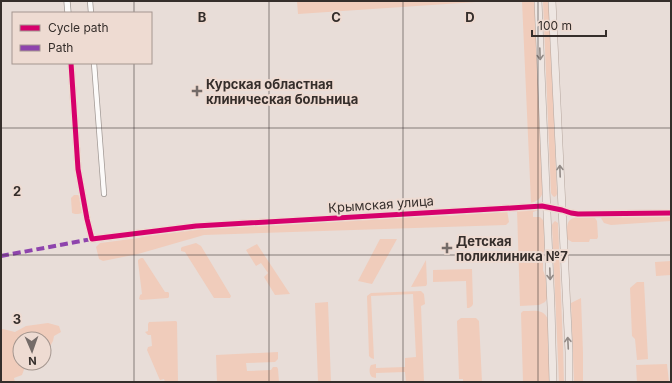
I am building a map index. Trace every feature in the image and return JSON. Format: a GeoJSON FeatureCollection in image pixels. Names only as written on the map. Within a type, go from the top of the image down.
{"type":"FeatureCollection","features":[{"type":"Feature","properties":{"kind":"main road"},"geometry":{"type":"LineString","coordinates":[[538,1],[548,221],[553,382]]}},
{"type":"Feature","properties":{"kind":"main road"},"geometry":{"type":"LineString","coordinates":[[552,1],[569,382]]}},
{"type":"Feature","properties":{"kind":"main road"},"geometry":{"type":"LineString","coordinates":[[546,194],[549,199],[554,201],[559,199],[561,193]]}},
{"type":"Feature","properties":{"kind":"main road"},"geometry":{"type":"LineString","coordinates":[[548,221],[548,218],[553,214],[559,215],[562,221]]}},
{"type":"Feature","properties":{"kind":"street"},"geometry":{"type":"LineString","coordinates":[[67,1],[68,12]]}},
{"type":"Feature","properties":{"kind":"street"},"geometry":{"type":"LineString","coordinates":[[90,1],[91,12]]}},
{"type":"Feature","properties":{"kind":"street","name":"Крымская улица"},"geometry":{"type":"LineString","coordinates":[[71,64],[79,175],[92,239],[167,229],[226,224],[542,206],[578,214],[671,213]]}},
{"type":"Feature","properties":{"kind":"street"},"geometry":{"type":"LineString","coordinates":[[94,64],[104,194]]}},
{"type":"Feature","properties":{"kind":"shaded area"},"geometry":{"type":"Polygon","coordinates":[[[297,1],[491,1],[298,14],[297,1]]]}},
{"type":"Feature","properties":{"kind":"shaded area"},"geometry":{"type":"Polygon","coordinates":[[[522,1],[535,1],[543,192],[539,199],[531,203],[522,1]]]}},
{"type":"Feature","properties":{"kind":"shaded area"},"geometry":{"type":"Polygon","coordinates":[[[543,1],[549,1],[557,194],[554,197],[551,193],[543,1]]]}},
{"type":"Feature","properties":{"kind":"shaded area"},"geometry":{"type":"Polygon","coordinates":[[[74,195],[80,196],[83,213],[72,213],[71,198],[74,195]]]}},
{"type":"Feature","properties":{"kind":"shaded area"},"geometry":{"type":"Polygon","coordinates":[[[539,207],[538,210],[533,212],[533,217],[540,217],[545,224],[543,270],[547,281],[548,297],[545,302],[539,305],[520,306],[517,209],[539,207]]]}},
{"type":"Feature","properties":{"kind":"shaded area"},"geometry":{"type":"Polygon","coordinates":[[[507,210],[509,222],[506,225],[204,235],[138,254],[103,261],[99,259],[96,247],[100,243],[195,229],[433,214],[444,216],[460,215],[470,212],[507,210]]]}},
{"type":"Feature","properties":{"kind":"shaded area"},"geometry":{"type":"Polygon","coordinates":[[[671,214],[671,221],[611,225],[604,223],[601,218],[603,216],[671,214]]]}},
{"type":"Feature","properties":{"kind":"shaded area"},"geometry":{"type":"Polygon","coordinates":[[[578,217],[595,218],[597,221],[597,239],[590,239],[589,242],[572,242],[567,239],[567,226],[571,219],[578,217]]]}},
{"type":"Feature","properties":{"kind":"shaded area"},"geometry":{"type":"Polygon","coordinates":[[[555,221],[558,223],[564,382],[559,382],[552,225],[555,221]]]}},
{"type":"Feature","properties":{"kind":"shaded area"},"geometry":{"type":"Polygon","coordinates":[[[380,239],[397,239],[372,284],[358,281],[380,239]]]}},
{"type":"Feature","properties":{"kind":"shaded area"},"geometry":{"type":"Polygon","coordinates":[[[196,243],[201,246],[231,296],[230,298],[214,298],[185,252],[181,251],[182,247],[196,243]]]}},
{"type":"Feature","properties":{"kind":"shaded area"},"geometry":{"type":"Polygon","coordinates":[[[257,244],[290,294],[275,295],[264,277],[268,273],[261,263],[256,266],[246,250],[257,244]]]}},
{"type":"Feature","properties":{"kind":"shaded area"},"geometry":{"type":"Polygon","coordinates":[[[143,258],[165,292],[169,293],[168,298],[139,299],[140,295],[142,294],[138,260],[143,258]]]}},
{"type":"Feature","properties":{"kind":"shaded area"},"geometry":{"type":"Polygon","coordinates":[[[426,260],[426,286],[411,287],[426,260]]]}},
{"type":"Feature","properties":{"kind":"shaded area"},"geometry":{"type":"Polygon","coordinates":[[[671,261],[671,275],[656,276],[655,262],[671,261]]]}},
{"type":"Feature","properties":{"kind":"shaded area"},"geometry":{"type":"Polygon","coordinates":[[[472,269],[473,304],[469,308],[467,308],[466,281],[433,282],[433,270],[472,269]]]}},
{"type":"Feature","properties":{"kind":"shaded area"},"geometry":{"type":"Polygon","coordinates":[[[637,282],[644,282],[648,359],[637,360],[635,339],[632,336],[630,288],[637,282]]]}},
{"type":"Feature","properties":{"kind":"shaded area"},"geometry":{"type":"Polygon","coordinates":[[[421,291],[424,294],[425,304],[421,306],[424,382],[406,382],[405,372],[376,373],[376,378],[372,377],[370,374],[371,365],[376,364],[376,368],[405,367],[405,358],[416,357],[413,294],[371,296],[374,359],[369,356],[367,296],[371,293],[421,291]]]}},
{"type":"Feature","properties":{"kind":"shaded area"},"geometry":{"type":"Polygon","coordinates":[[[581,298],[583,381],[574,382],[571,303],[581,298]]]}},
{"type":"Feature","properties":{"kind":"shaded area"},"geometry":{"type":"Polygon","coordinates":[[[328,302],[331,382],[318,382],[315,303],[328,302]]]}},
{"type":"Feature","properties":{"kind":"shaded area"},"geometry":{"type":"Polygon","coordinates":[[[523,311],[541,312],[546,315],[548,319],[550,382],[523,382],[521,313],[523,311]]]}},
{"type":"Feature","properties":{"kind":"shaded area"},"geometry":{"type":"Polygon","coordinates":[[[461,318],[476,318],[479,321],[482,382],[463,382],[463,379],[459,379],[457,321],[461,318]]]}},
{"type":"Feature","properties":{"kind":"shaded area"},"geometry":{"type":"Polygon","coordinates":[[[176,321],[178,382],[165,382],[164,379],[160,380],[147,350],[148,347],[152,346],[151,335],[148,335],[145,332],[148,331],[149,322],[176,321]]]}},
{"type":"Feature","properties":{"kind":"shaded area"},"geometry":{"type":"Polygon","coordinates":[[[48,323],[59,326],[61,332],[54,336],[52,343],[52,331],[17,331],[26,326],[48,323]]]}},
{"type":"Feature","properties":{"kind":"shaded area"},"geometry":{"type":"Polygon","coordinates":[[[1,329],[12,331],[12,371],[23,371],[22,375],[14,378],[15,382],[1,382],[1,329]]]}},
{"type":"Feature","properties":{"kind":"shaded area"},"geometry":{"type":"Polygon","coordinates":[[[278,352],[278,359],[275,362],[246,363],[247,371],[271,370],[273,367],[277,367],[279,382],[217,382],[216,355],[278,352]]]}},
{"type":"Feature","properties":{"kind":"shaded area"},"geometry":{"type":"Polygon","coordinates":[[[667,364],[669,382],[637,382],[636,365],[667,364]]]}},
{"type":"Feature","properties":{"kind":"marked path"},"geometry":{"type":"LineString","coordinates":[[1,256],[92,239]]}},
{"type":"Feature","properties":{"kind":"cycle path"},"geometry":{"type":"LineString","coordinates":[[71,64],[78,169],[92,239],[196,226],[542,206],[578,214],[671,213]]}},
{"type":"Feature","properties":{"kind":"place","name":"Курская областная клиническая больница"},"geometry":{"type":"Point","coordinates":[197,91]}},
{"type":"Feature","properties":{"kind":"place","name":"Детская поликлиника №7"},"geometry":{"type":"Point","coordinates":[447,248]}}]}
